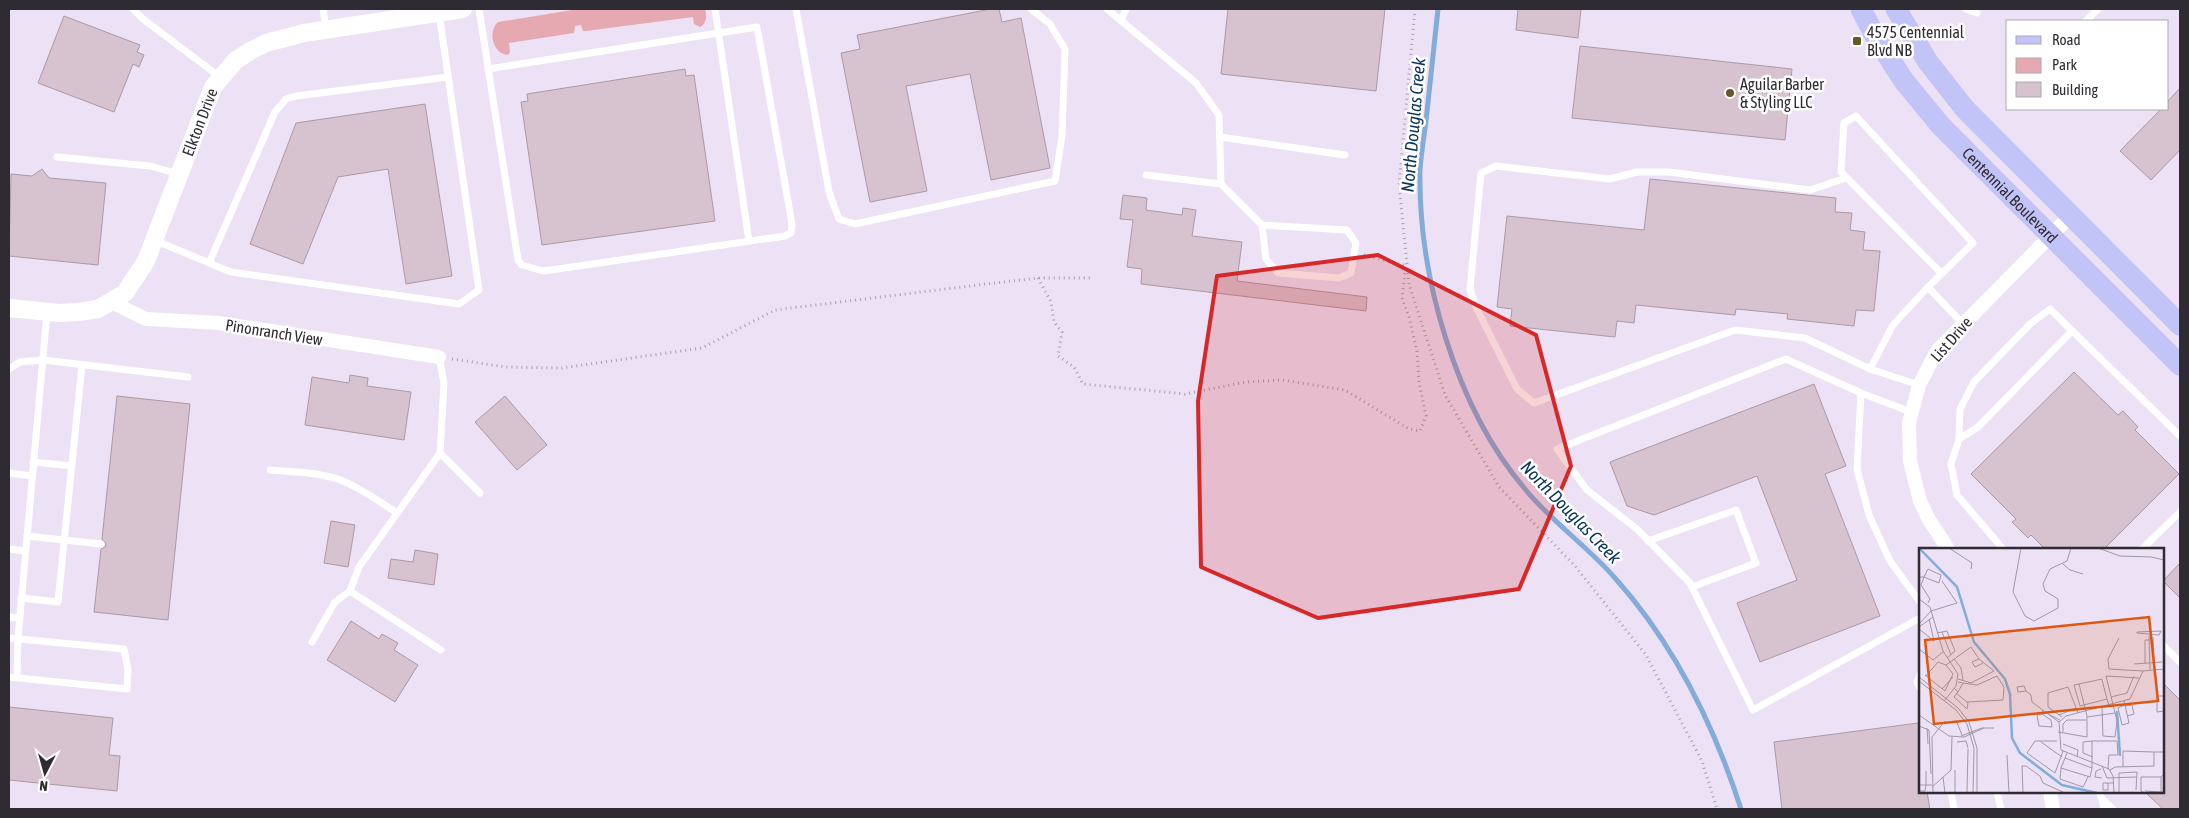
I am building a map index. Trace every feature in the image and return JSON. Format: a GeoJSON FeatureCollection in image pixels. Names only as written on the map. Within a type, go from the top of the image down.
{"type":"FeatureCollection","features":[{"type":"Feature","properties":{"kind":"main road","name":"Centennial Boulevard"},"geometry":{"type":"LineString","coordinates":[[1861,9],[1875,36],[1904,81],[1941,126],[2048,236],[2180,365]]}},
{"type":"Feature","properties":{"kind":"main road","name":"Centennial Boulevard"},"geometry":{"type":"LineString","coordinates":[[1896,9],[1928,62],[1965,109],[2180,325]]}},
{"type":"Feature","properties":{"kind":"street","name":"Elkton Drive"},"geometry":{"type":"LineString","coordinates":[[9,308],[47,312],[78,312],[98,309],[125,293],[137,277],[146,260],[213,87],[235,61],[266,43],[294,35],[439,11],[463,9]]}},
{"type":"Feature","properties":{"kind":"street","name":"List Drive"},"geometry":{"type":"LineString","coordinates":[[1947,548],[1928,518],[1914,481],[1909,423],[1919,384],[1937,350],[2048,236],[2070,216]]}},
{"type":"Feature","properties":{"kind":"street","name":"Pinonranch View"},"geometry":{"type":"LineString","coordinates":[[111,302],[146,319],[219,323],[439,357]]}},
{"type":"Feature","properties":{"kind":"street"},"geometry":{"type":"LineString","coordinates":[[2050,793],[2053,809]]}},
{"type":"Feature","properties":{"kind":"lane"},"geometry":{"type":"LineString","coordinates":[[133,9],[143,19],[220,77]]}},
{"type":"Feature","properties":{"kind":"lane"},"geometry":{"type":"LineString","coordinates":[[323,9],[326,30]]}},
{"type":"Feature","properties":{"kind":"lane"},"geometry":{"type":"LineString","coordinates":[[479,9],[488,69],[518,260],[522,265],[543,270],[558,269],[785,236],[791,233],[792,226],[757,27],[488,69]]}},
{"type":"Feature","properties":{"kind":"lane"},"geometry":{"type":"LineString","coordinates":[[715,9],[749,241]]}},
{"type":"Feature","properties":{"kind":"lane"},"geometry":{"type":"LineString","coordinates":[[796,9],[829,192],[838,219],[855,224],[1056,181],[1062,136],[1065,48],[1050,24],[1031,9]]}},
{"type":"Feature","properties":{"kind":"lane"},"geometry":{"type":"LineString","coordinates":[[1107,9],[1196,83],[1219,115],[1221,184]]}},
{"type":"Feature","properties":{"kind":"lane"},"geometry":{"type":"LineString","coordinates":[[1121,20],[1126,9]]}},
{"type":"Feature","properties":{"kind":"lane"},"geometry":{"type":"LineString","coordinates":[[1966,9],[1977,13]]}},
{"type":"Feature","properties":{"kind":"lane"},"geometry":{"type":"LineString","coordinates":[[2087,20],[2098,9]]}},
{"type":"Feature","properties":{"kind":"lane"},"geometry":{"type":"LineString","coordinates":[[154,240],[231,272],[459,304],[479,290],[439,11]]}},
{"type":"Feature","properties":{"kind":"lane"},"geometry":{"type":"LineString","coordinates":[[209,263],[275,112],[286,99],[315,93],[448,77]]}},
{"type":"Feature","properties":{"kind":"lane"},"geometry":{"type":"LineString","coordinates":[[1870,369],[1893,325],[1973,243],[1856,116],[1844,123],[1841,172],[1941,274]]}},
{"type":"Feature","properties":{"kind":"lane"},"geometry":{"type":"LineString","coordinates":[[1220,137],[1345,155]]}},
{"type":"Feature","properties":{"kind":"lane"},"geometry":{"type":"LineString","coordinates":[[57,157],[150,166],[180,174]]}},
{"type":"Feature","properties":{"kind":"lane"},"geometry":{"type":"LineString","coordinates":[[1846,178],[1810,190],[1669,172],[1637,172],[1610,179],[1496,166],[1481,173],[1470,289],[1476,307],[1517,390],[1534,403],[1735,330],[1805,338],[1870,369],[1919,384]]}},
{"type":"Feature","properties":{"kind":"lane"},"geometry":{"type":"LineString","coordinates":[[1146,175],[1221,184],[1262,226],[1266,259],[1278,273],[1339,278],[1351,274],[1356,243],[1347,230],[1262,226]]}},
{"type":"Feature","properties":{"kind":"lane"},"geometry":{"type":"LineString","coordinates":[[1928,287],[1963,324]]}},
{"type":"Feature","properties":{"kind":"lane"},"geometry":{"type":"LineString","coordinates":[[2002,548],[1956,495],[1951,464],[1959,439],[1960,409],[1974,382],[2030,324],[2050,309],[2180,436]]}},
{"type":"Feature","properties":{"kind":"lane"},"geometry":{"type":"LineString","coordinates":[[9,638],[18,639],[124,649],[128,670],[127,689],[13,677],[18,639],[47,312]]}},
{"type":"Feature","properties":{"kind":"lane"},"geometry":{"type":"LineString","coordinates":[[1959,439],[1978,427],[2072,332]]}},
{"type":"Feature","properties":{"kind":"lane"},"geometry":{"type":"LineString","coordinates":[[312,642],[336,602],[350,592],[359,567],[440,453],[444,383],[439,357]]}},
{"type":"Feature","properties":{"kind":"lane"},"geometry":{"type":"LineString","coordinates":[[1911,412],[1861,393],[1786,359],[1557,450],[1588,490],[1637,529],[1692,587],[1753,710],[1919,619]]}},
{"type":"Feature","properties":{"kind":"lane"},"geometry":{"type":"LineString","coordinates":[[9,369],[20,362],[43,360],[188,377]]}},
{"type":"Feature","properties":{"kind":"lane"},"geometry":{"type":"LineString","coordinates":[[21,598],[58,602],[82,365]]}},
{"type":"Feature","properties":{"kind":"lane"},"geometry":{"type":"LineString","coordinates":[[1861,393],[1857,469],[1869,515],[1890,561],[1919,601]]}},
{"type":"Feature","properties":{"kind":"lane"},"geometry":{"type":"LineString","coordinates":[[440,453],[480,493]]}},
{"type":"Feature","properties":{"kind":"lane"},"geometry":{"type":"LineString","coordinates":[[33,462],[72,466]]}},
{"type":"Feature","properties":{"kind":"lane"},"geometry":{"type":"LineString","coordinates":[[270,470],[308,473],[343,481],[359,488],[397,513]]}},
{"type":"Feature","properties":{"kind":"lane"},"geometry":{"type":"LineString","coordinates":[[9,473],[32,476]]}},
{"type":"Feature","properties":{"kind":"lane"},"geometry":{"type":"LineString","coordinates":[[1648,541],[1736,510],[1756,563],[1692,587]]}},
{"type":"Feature","properties":{"kind":"lane"},"geometry":{"type":"LineString","coordinates":[[2143,548],[2180,512]]}},
{"type":"Feature","properties":{"kind":"lane"},"geometry":{"type":"LineString","coordinates":[[27,536],[101,544]]}},
{"type":"Feature","properties":{"kind":"lane"},"geometry":{"type":"LineString","coordinates":[[9,549],[25,551]]}},
{"type":"Feature","properties":{"kind":"lane"},"geometry":{"type":"LineString","coordinates":[[350,592],[441,650]]}},
{"type":"Feature","properties":{"kind":"lane"},"geometry":{"type":"LineString","coordinates":[[9,617],[19,618]]}},
{"type":"Feature","properties":{"kind":"lane"},"geometry":{"type":"LineString","coordinates":[[2164,646],[2180,662]]}},
{"type":"Feature","properties":{"kind":"lane"},"geometry":{"type":"LineString","coordinates":[[1951,793],[1954,809]]}},
{"type":"Feature","properties":{"kind":"lane"},"geometry":{"type":"LineString","coordinates":[[1997,793],[2001,809]]}},
{"type":"Feature","properties":{"kind":"lane"},"geometry":{"type":"LineString","coordinates":[[2101,795],[2104,809]]}},
{"type":"Feature","properties":{"kind":"lane"},"geometry":{"type":"LineString","coordinates":[[2101,795],[2113,809]]}},
{"type":"Feature","properties":{"kind":"path"},"geometry":{"type":"LineString","coordinates":[[1038,278],[1051,302],[1054,322],[1062,332],[1058,356],[1074,366],[1083,384],[1185,394],[1246,382],[1282,380],[1345,390],[1409,429],[1420,431],[1426,416],[1419,382],[1417,351],[1409,317],[1402,298],[1406,259],[1399,185],[1415,9]]}},
{"type":"Feature","properties":{"kind":"path"},"geometry":{"type":"LineString","coordinates":[[1354,252],[1406,266]]}},
{"type":"Feature","properties":{"kind":"path"},"geometry":{"type":"LineString","coordinates":[[1406,266],[1445,395],[1499,487],[1575,566],[1646,655],[1702,760],[1717,809]]}},
{"type":"Feature","properties":{"kind":"path"},"geometry":{"type":"LineString","coordinates":[[439,357],[506,367],[562,368],[702,348],[775,310],[1038,278],[1091,278]]}},
{"type":"Feature","properties":{"kind":"highlighted area"},"geometry":{"type":"Polygon","coordinates":[[[1378,255],[1536,335],[1571,466],[1519,589],[1318,618],[1201,567],[1198,401],[1217,276],[1378,255]]]}},
{"type":"Feature","properties":{"kind":"green space"},"geometry":{"type":"Polygon","coordinates":[[[578,9],[705,9],[706,17],[700,27],[694,24],[693,17],[586,31],[583,31],[581,25],[575,26],[574,33],[509,43],[510,52],[508,55],[503,54],[495,47],[492,37],[498,22],[578,9]]]}},
{"type":"Feature","properties":{"kind":"building"},"geometry":{"type":"Polygon","coordinates":[[[999,9],[1002,22],[1021,18],[1050,168],[991,180],[970,74],[906,86],[927,191],[870,202],[841,53],[860,49],[857,35],[999,9]]]}},
{"type":"Feature","properties":{"kind":"building"},"geometry":{"type":"Polygon","coordinates":[[[1228,9],[1385,9],[1376,91],[1221,74],[1228,9]]]}},
{"type":"Feature","properties":{"kind":"building"},"geometry":{"type":"Polygon","coordinates":[[[1518,9],[1581,9],[1578,38],[1516,30],[1518,9]]]}},
{"type":"Feature","properties":{"kind":"building"},"geometry":{"type":"Polygon","coordinates":[[[64,16],[140,45],[137,52],[144,55],[139,67],[133,64],[114,112],[38,83],[64,16]]]}},
{"type":"Feature","properties":{"kind":"building"},"geometry":{"type":"Polygon","coordinates":[[[1580,46],[1792,69],[1785,140],[1572,118],[1580,46]]]}},
{"type":"Feature","properties":{"kind":"building"},"geometry":{"type":"Polygon","coordinates":[[[685,69],[686,76],[694,75],[715,221],[542,245],[521,102],[528,101],[527,94],[685,69]]]}},
{"type":"Feature","properties":{"kind":"building"},"geometry":{"type":"Polygon","coordinates":[[[2180,88],[2180,150],[2151,180],[2120,151],[2160,110],[2169,110],[2169,100],[2180,88]]]}},
{"type":"Feature","properties":{"kind":"building"},"geometry":{"type":"Polygon","coordinates":[[[425,104],[452,276],[406,284],[388,169],[338,177],[303,264],[250,244],[296,123],[425,104]]]}},
{"type":"Feature","properties":{"kind":"building"},"geometry":{"type":"Polygon","coordinates":[[[42,169],[49,178],[106,183],[98,265],[9,256],[11,174],[32,176],[42,169]]]}},
{"type":"Feature","properties":{"kind":"building"},"geometry":{"type":"Polygon","coordinates":[[[1650,179],[1836,198],[1835,212],[1852,213],[1850,230],[1865,232],[1863,250],[1880,251],[1874,311],[1856,310],[1854,326],[1787,319],[1788,314],[1736,309],[1735,315],[1636,305],[1634,323],[1617,321],[1615,337],[1510,326],[1512,309],[1497,307],[1507,216],[1644,230],[1650,179]]]}},
{"type":"Feature","properties":{"kind":"building"},"geometry":{"type":"Polygon","coordinates":[[[1123,195],[1147,198],[1146,210],[1182,215],[1183,208],[1196,210],[1192,236],[1242,242],[1237,281],[1367,297],[1366,311],[1141,284],[1142,269],[1127,267],[1133,220],[1120,219],[1123,195]]]}},
{"type":"Feature","properties":{"kind":"building"},"geometry":{"type":"Polygon","coordinates":[[[2074,372],[2118,415],[2123,411],[2138,427],[2135,430],[2179,474],[2105,548],[2044,548],[2031,535],[2028,538],[2012,522],[2016,519],[1971,474],[2074,372]]]}},
{"type":"Feature","properties":{"kind":"building"},"geometry":{"type":"Polygon","coordinates":[[[350,375],[368,378],[367,386],[411,392],[404,440],[305,425],[312,377],[349,383],[350,375]]]}},
{"type":"Feature","properties":{"kind":"building"},"geometry":{"type":"Polygon","coordinates":[[[1814,384],[1846,466],[1825,474],[1880,616],[1760,662],[1737,603],[1797,580],[1757,476],[1654,515],[1627,506],[1610,462],[1814,384]]]}},
{"type":"Feature","properties":{"kind":"building"},"geometry":{"type":"Polygon","coordinates":[[[117,396],[190,404],[168,620],[94,612],[101,549],[106,544],[102,539],[117,396]]]}},
{"type":"Feature","properties":{"kind":"building"},"geometry":{"type":"Polygon","coordinates":[[[505,396],[547,445],[517,470],[475,422],[505,396]]]}},
{"type":"Feature","properties":{"kind":"building"},"geometry":{"type":"Polygon","coordinates":[[[331,521],[355,525],[348,567],[324,563],[331,521]]]}},
{"type":"Feature","properties":{"kind":"building"},"geometry":{"type":"Polygon","coordinates":[[[415,550],[438,554],[434,585],[388,578],[391,559],[413,562],[415,550]]]}},
{"type":"Feature","properties":{"kind":"building"},"geometry":{"type":"Polygon","coordinates":[[[2180,563],[2180,598],[2164,582],[2180,563]]]}},
{"type":"Feature","properties":{"kind":"building"},"geometry":{"type":"Polygon","coordinates":[[[351,621],[379,639],[382,634],[398,643],[394,650],[418,665],[395,702],[327,660],[351,621]]]}},
{"type":"Feature","properties":{"kind":"building"},"geometry":{"type":"Polygon","coordinates":[[[2164,684],[2180,700],[2180,809],[2163,809],[2146,793],[2164,793],[2164,684]]]}},
{"type":"Feature","properties":{"kind":"building"},"geometry":{"type":"Polygon","coordinates":[[[9,707],[113,718],[109,755],[120,756],[117,791],[9,780],[9,707]]]}},
{"type":"Feature","properties":{"kind":"building"},"geometry":{"type":"Polygon","coordinates":[[[1918,723],[1919,793],[1927,793],[1930,809],[1782,809],[1774,742],[1918,723]]]}},
{"type":"Feature","properties":{"kind":"waterway","name":"North Douglas Creek"},"geometry":{"type":"LineString","coordinates":[[1438,9],[1420,164],[1421,211],[1434,296],[1446,339],[1461,380],[1479,420],[1501,456],[1525,489],[1535,501],[1604,566],[1636,603],[1656,630],[1674,658],[1705,716],[1741,809]]}},
{"type":"Feature","properties":{"kind":"place","name":"4575 Centennial Blvd NB"},"geometry":{"type":"Point","coordinates":[1857,41]}},
{"type":"Feature","properties":{"kind":"place","name":"Aguilar Barber & Styling LLC"},"geometry":{"type":"Point","coordinates":[1730,93]}}]}
